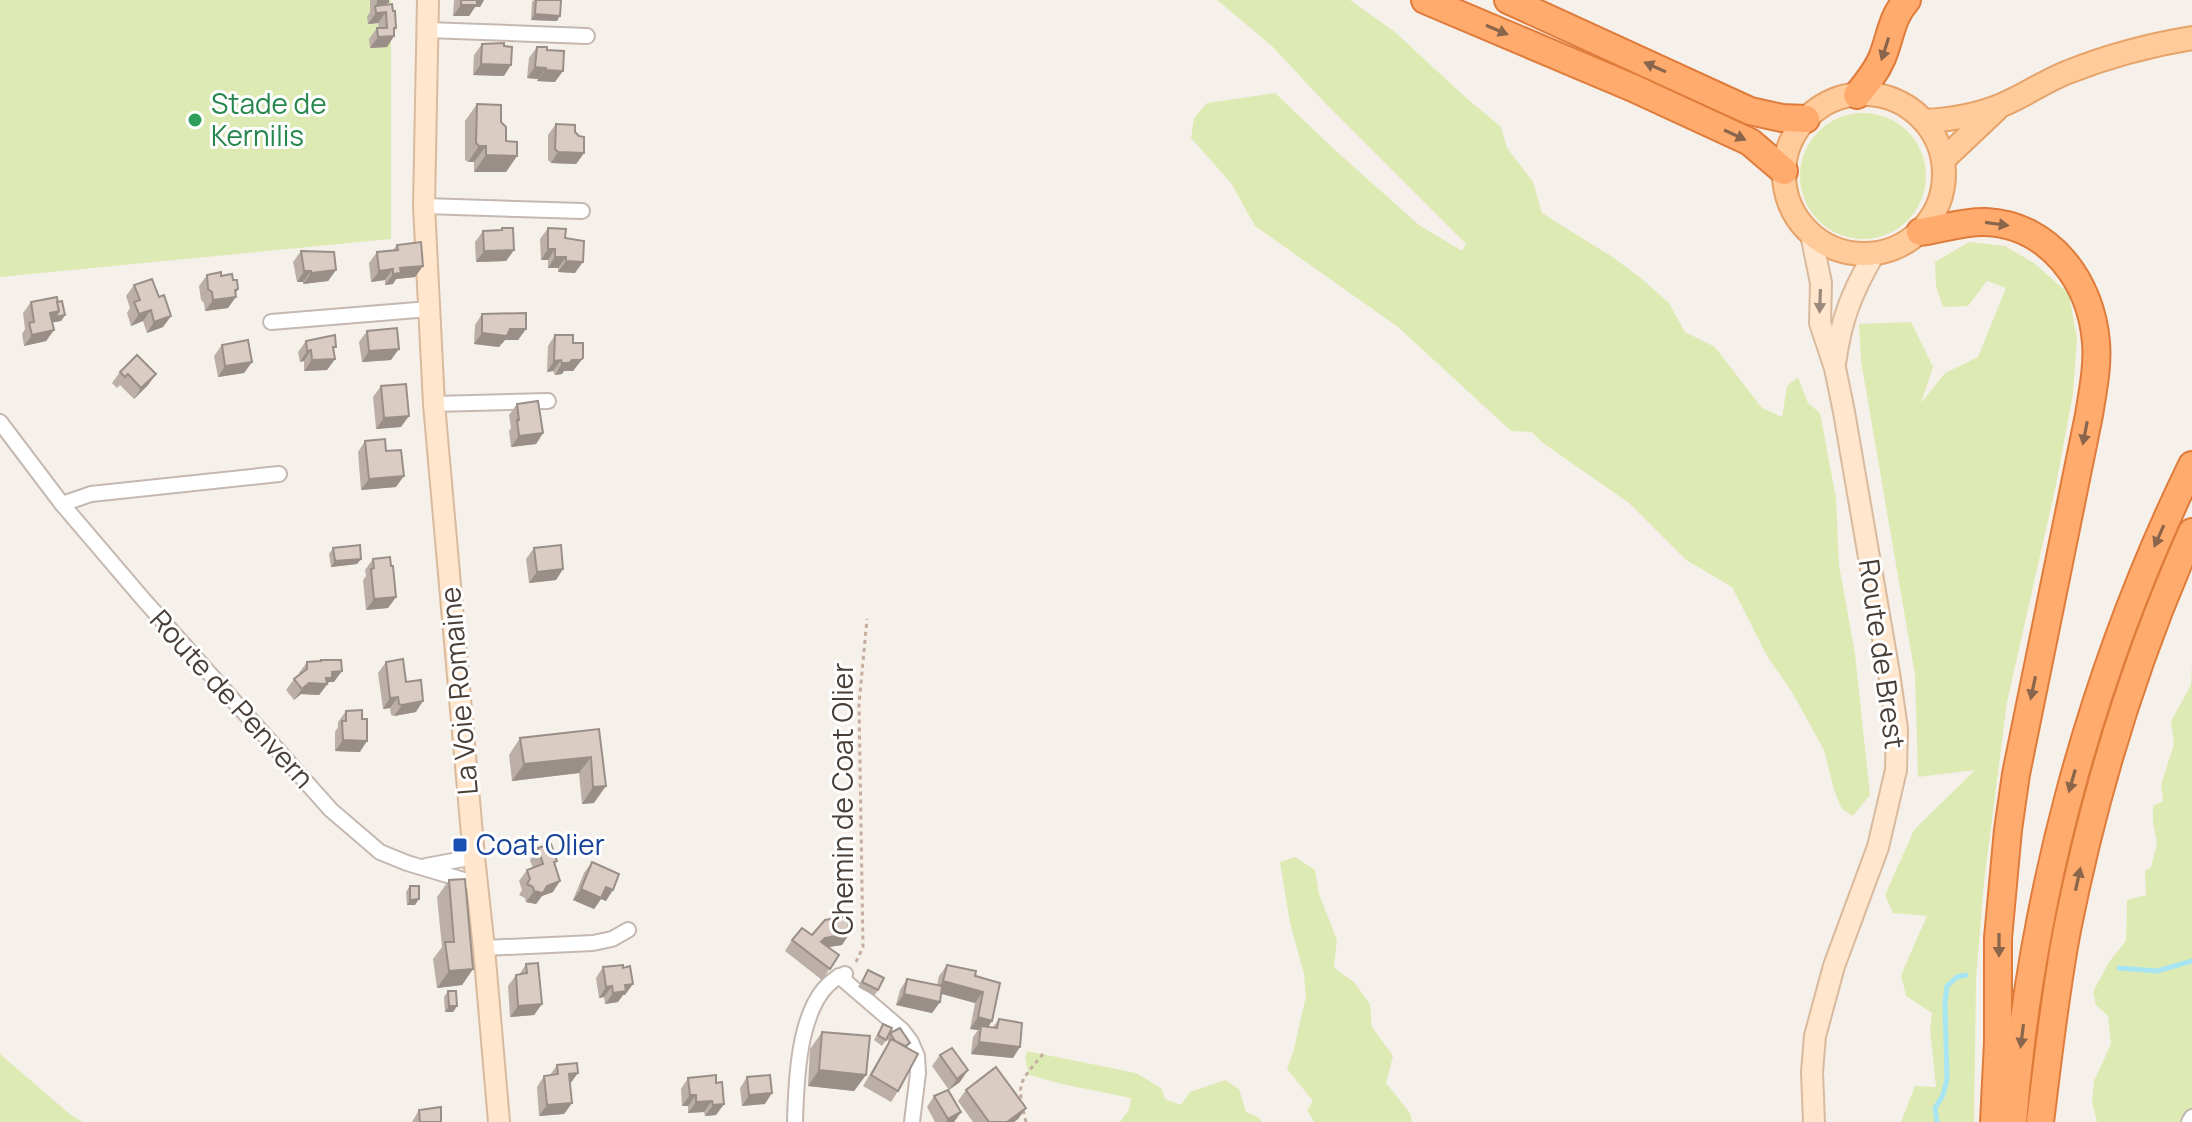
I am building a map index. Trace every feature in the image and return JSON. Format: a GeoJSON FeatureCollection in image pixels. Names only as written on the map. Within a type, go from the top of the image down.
{"type":"FeatureCollection","features":[{"type":"Feature","properties":{"kind":"highway"},"geometry":{"type":"LineString","coordinates":[[1425,0],[1633,88],[1750,142],[1784,171]]}},
{"type":"Feature","properties":{"kind":"highway"},"geometry":{"type":"LineString","coordinates":[[1508,0],[1750,111],[1782,118],[1806,119]]}},
{"type":"Feature","properties":{"kind":"highway"},"geometry":{"type":"LineString","coordinates":[[1857,95],[1877,69],[1892,21],[1907,0]]}},
{"type":"Feature","properties":{"kind":"highway"},"geometry":{"type":"LineString","coordinates":[[1920,232],[1985,222],[2020,229],[2038,237],[2061,258],[2079,282],[2091,310],[2096,343],[2097,364],[2089,415],[2016,774],[2008,830],[1998,938],[1999,1016],[1994,1122]]}},
{"type":"Feature","properties":{"kind":"highway"},"geometry":{"type":"LineString","coordinates":[[2013,1122],[2036,944],[2069,794],[2130,608],[2192,465]]}},
{"type":"Feature","properties":{"kind":"highway"},"geometry":{"type":"LineString","coordinates":[[2040,1122],[2054,1005],[2079,871],[2113,746],[2155,624],[2192,532]]}},
{"type":"Feature","properties":{"kind":"highway"},"geometry":{"type":"LineString","coordinates":[[2155,624],[2176,608],[2192,572]]}},
{"type":"Feature","properties":{"kind":"main road"},"geometry":{"type":"LineString","coordinates":[[1924,121],[1964,116],[2001,106],[2065,73],[2104,59],[2192,38]]}},
{"type":"Feature","properties":{"kind":"main road"},"geometry":{"type":"LineString","coordinates":[[1857,95],[1876,95],[1894,100],[1924,121],[1936,139],[1943,160],[1944,186],[1936,211],[1920,232],[1906,243],[1874,254],[1853,254],[1832,248],[1811,234],[1791,207],[1785,189],[1784,171],[1790,143],[1806,119],[1829,102],[1857,95]]}},
{"type":"Feature","properties":{"kind":"main road"},"geometry":{"type":"LineString","coordinates":[[1943,160],[2001,106]]}},
{"type":"Feature","properties":{"kind":"street","name":"La Voie Romaine"},"geometry":{"type":"LineString","coordinates":[[428,0],[424,206],[434,404],[499,1122]]}},
{"type":"Feature","properties":{"kind":"street"},"geometry":{"type":"LineString","coordinates":[[427,30],[587,36]]}},
{"type":"Feature","properties":{"kind":"street"},"geometry":{"type":"LineString","coordinates":[[424,206],[582,211]]}},
{"type":"Feature","properties":{"kind":"street","name":"Route de Brest"},"geometry":{"type":"LineString","coordinates":[[1811,234],[1821,283],[1820,323],[1835,368],[1897,729],[1892,789],[1878,847],[1834,966],[1815,1036],[1812,1072],[1814,1122]]}},
{"type":"Feature","properties":{"kind":"street","name":"Route de Brest"},"geometry":{"type":"LineString","coordinates":[[1835,368],[1841,328],[1850,299],[1874,254]]}},
{"type":"Feature","properties":{"kind":"street"},"geometry":{"type":"LineString","coordinates":[[271,322],[429,309]]}},
{"type":"Feature","properties":{"kind":"street"},"geometry":{"type":"LineString","coordinates":[[434,404],[548,401]]}},
{"type":"Feature","properties":{"kind":"street","name":"Route de Penvern"},"geometry":{"type":"LineString","coordinates":[[0,422],[62,504],[331,810],[380,852],[477,884]]}},
{"type":"Feature","properties":{"kind":"street"},"geometry":{"type":"LineString","coordinates":[[62,504],[91,494],[279,474]]}},
{"type":"Feature","properties":{"kind":"street","name":"Route de Penvern"},"geometry":{"type":"LineString","coordinates":[[422,866],[474,857]]}},
{"type":"Feature","properties":{"kind":"street"},"geometry":{"type":"LineString","coordinates":[[484,948],[593,943],[612,939],[628,930]]}},
{"type":"Feature","properties":{"kind":"street"},"geometry":{"type":"LineString","coordinates":[[795,1122],[807,1021],[824,990],[842,975],[911,1042],[917,1056],[918,1073],[912,1122]]}},
{"type":"Feature","properties":{"kind":"path","name":"Chemin de Coat Olier"},"geometry":{"type":"LineString","coordinates":[[842,975],[856,963],[863,947],[859,704],[867,619]]}},
{"type":"Feature","properties":{"kind":"path"},"geometry":{"type":"LineString","coordinates":[[1026,1122],[1019,1087],[1043,1054]]}},
{"type":"Feature","properties":{"kind":"green space","name":"Stade de Kernilis"},"geometry":{"type":"Polygon","coordinates":[[[0,0],[391,0],[391,239],[0,277],[0,0]]]}},
{"type":"Feature","properties":{"kind":"green space"},"geometry":{"type":"Polygon","coordinates":[[[1217,0],[1350,0],[1395,32],[1501,127],[1507,148],[1533,182],[1542,213],[1642,279],[1669,303],[1685,332],[1715,347],[1762,408],[1782,417],[1787,386],[1798,377],[1808,403],[1820,413],[1836,498],[1839,565],[1855,654],[1870,795],[1853,816],[1842,809],[1824,750],[1792,692],[1767,656],[1732,587],[1686,560],[1629,503],[1532,432],[1511,431],[1398,327],[1255,226],[1231,183],[1191,138],[1194,118],[1207,103],[1275,93],[1419,225],[1462,251],[1466,244],[1272,46],[1217,0]]]}},
{"type":"Feature","properties":{"kind":"green space"},"geometry":{"type":"Polygon","coordinates":[[[1863,113],[1887,118],[1908,131],[1921,152],[1926,176],[1921,200],[1908,221],[1887,234],[1863,239],[1839,234],[1818,221],[1805,200],[1800,176],[1805,152],[1818,131],[1839,118],[1863,113]]]}},
{"type":"Feature","properties":{"kind":"green space"},"geometry":{"type":"Polygon","coordinates":[[[1969,242],[2005,246],[2034,263],[2069,294],[2077,339],[2073,394],[2056,485],[2007,702],[1984,882],[1976,980],[1974,1122],[1901,1122],[1915,1086],[1936,1087],[1930,1029],[1932,1013],[1906,996],[1901,975],[1927,916],[1893,913],[1885,895],[1914,830],[1975,770],[1918,777],[1915,675],[1861,361],[1859,324],[1911,322],[1933,367],[1921,403],[1945,373],[1978,357],[2006,288],[1987,281],[1968,306],[1943,307],[1936,286],[1935,262],[1969,242]]]}},
{"type":"Feature","properties":{"kind":"green space"},"geometry":{"type":"Polygon","coordinates":[[[2192,663],[2192,1122],[2097,1122],[2092,1102],[2094,1081],[2111,1044],[2108,1016],[2096,1005],[2093,992],[2109,962],[2126,941],[2127,900],[2146,895],[2145,871],[2151,867],[2157,843],[2153,806],[2163,801],[2161,785],[2174,744],[2171,721],[2191,685],[2192,663]]]}},
{"type":"Feature","properties":{"kind":"green space"},"geometry":{"type":"Polygon","coordinates":[[[1295,857],[1315,870],[1319,894],[1337,940],[1334,968],[1354,982],[1370,1004],[1372,1027],[1393,1056],[1386,1083],[1410,1113],[1412,1122],[1314,1122],[1307,1110],[1313,1101],[1287,1069],[1306,996],[1280,862],[1295,857]]]}},
{"type":"Feature","properties":{"kind":"green space"},"geometry":{"type":"Polygon","coordinates":[[[1027,1051],[1136,1073],[1161,1088],[1165,1099],[1181,1105],[1190,1092],[1225,1080],[1239,1089],[1246,1112],[1262,1122],[1120,1122],[1129,1110],[1131,1098],[1029,1075],[1025,1058],[1027,1051]]]}},
{"type":"Feature","properties":{"kind":"green space"},"geometry":{"type":"Polygon","coordinates":[[[0,1054],[72,1116],[83,1122],[0,1122],[0,1054]]]}},
{"type":"Feature","properties":{"kind":"building"},"geometry":{"type":"Polygon","coordinates":[[[461,0],[477,0],[477,5],[461,5],[461,0]]]}},
{"type":"Feature","properties":{"kind":"building"},"geometry":{"type":"Polygon","coordinates":[[[536,0],[561,0],[560,16],[535,14],[536,0]]]}},
{"type":"Feature","properties":{"kind":"building"},"geometry":{"type":"Polygon","coordinates":[[[392,4],[395,11],[394,36],[378,37],[377,28],[387,28],[386,12],[376,13],[375,6],[392,4]]]}},
{"type":"Feature","properties":{"kind":"building"},"geometry":{"type":"Polygon","coordinates":[[[504,43],[504,46],[512,47],[511,65],[481,64],[482,44],[504,43]]]}},
{"type":"Feature","properties":{"kind":"building"},"geometry":{"type":"Polygon","coordinates":[[[537,47],[564,51],[563,71],[535,67],[537,47]]]}},
{"type":"Feature","properties":{"kind":"building"},"geometry":{"type":"Polygon","coordinates":[[[477,104],[501,105],[506,141],[517,142],[517,156],[486,155],[486,146],[476,143],[477,104]]]}},
{"type":"Feature","properties":{"kind":"building"},"geometry":{"type":"Polygon","coordinates":[[[556,124],[575,125],[575,132],[584,137],[584,153],[558,152],[555,149],[556,124]]]}},
{"type":"Feature","properties":{"kind":"building"},"geometry":{"type":"Polygon","coordinates":[[[513,228],[514,250],[484,251],[483,231],[513,228]]]}},
{"type":"Feature","properties":{"kind":"building"},"geometry":{"type":"Polygon","coordinates":[[[548,228],[566,229],[565,238],[584,241],[583,262],[555,257],[555,249],[548,249],[548,228]]]}},
{"type":"Feature","properties":{"kind":"building"},"geometry":{"type":"Polygon","coordinates":[[[421,242],[423,266],[400,268],[401,273],[393,274],[393,269],[379,271],[377,252],[398,250],[397,245],[421,242]]]}},
{"type":"Feature","properties":{"kind":"building"},"geometry":{"type":"Polygon","coordinates":[[[301,251],[334,252],[336,270],[304,271],[301,251]]]}},
{"type":"Feature","properties":{"kind":"building"},"geometry":{"type":"Polygon","coordinates":[[[221,272],[221,276],[232,274],[233,280],[237,280],[236,297],[213,300],[207,275],[221,272]]]}},
{"type":"Feature","properties":{"kind":"building"},"geometry":{"type":"Polygon","coordinates":[[[152,279],[159,297],[164,295],[171,316],[154,322],[151,310],[139,314],[134,302],[140,300],[134,285],[152,279]]]}},
{"type":"Feature","properties":{"kind":"building"},"geometry":{"type":"Polygon","coordinates":[[[57,297],[59,311],[50,313],[54,330],[32,335],[29,323],[34,322],[31,302],[57,297]]]}},
{"type":"Feature","properties":{"kind":"building"},"geometry":{"type":"Polygon","coordinates":[[[62,301],[65,315],[55,317],[59,311],[57,302],[62,301]]]}},
{"type":"Feature","properties":{"kind":"building"},"geometry":{"type":"Polygon","coordinates":[[[526,313],[526,329],[510,329],[507,336],[482,333],[482,314],[526,313]]]}},
{"type":"Feature","properties":{"kind":"building"},"geometry":{"type":"Polygon","coordinates":[[[397,328],[399,349],[369,351],[367,331],[397,328]]]}},
{"type":"Feature","properties":{"kind":"building"},"geometry":{"type":"Polygon","coordinates":[[[335,335],[335,359],[312,360],[306,341],[335,335]]]}},
{"type":"Feature","properties":{"kind":"building"},"geometry":{"type":"Polygon","coordinates":[[[555,335],[573,335],[573,343],[583,343],[583,358],[569,363],[554,361],[555,335]]]}},
{"type":"Feature","properties":{"kind":"building"},"geometry":{"type":"Polygon","coordinates":[[[248,340],[252,362],[225,366],[222,345],[248,340]]]}},
{"type":"Feature","properties":{"kind":"building"},"geometry":{"type":"Polygon","coordinates":[[[137,355],[156,374],[141,388],[128,374],[125,377],[120,372],[137,355]]]}},
{"type":"Feature","properties":{"kind":"building"},"geometry":{"type":"Polygon","coordinates":[[[406,384],[409,416],[384,418],[381,386],[406,384]]]}},
{"type":"Feature","properties":{"kind":"building"},"geometry":{"type":"Polygon","coordinates":[[[538,401],[543,433],[519,436],[517,404],[538,401]]]}},
{"type":"Feature","properties":{"kind":"building"},"geometry":{"type":"Polygon","coordinates":[[[385,439],[386,451],[401,450],[404,476],[369,479],[365,441],[385,439]]]}},
{"type":"Feature","properties":{"kind":"building"},"geometry":{"type":"Polygon","coordinates":[[[360,545],[361,559],[335,561],[333,548],[360,545]]]}},
{"type":"Feature","properties":{"kind":"building"},"geometry":{"type":"Polygon","coordinates":[[[561,545],[563,569],[537,572],[534,548],[561,545]]]}},
{"type":"Feature","properties":{"kind":"building"},"geometry":{"type":"Polygon","coordinates":[[[390,557],[396,597],[374,599],[373,559],[390,557]]]}},
{"type":"Feature","properties":{"kind":"building"},"geometry":{"type":"Polygon","coordinates":[[[403,659],[406,682],[421,680],[423,701],[402,705],[398,697],[390,698],[386,662],[403,659]]]}},
{"type":"Feature","properties":{"kind":"building"},"geometry":{"type":"Polygon","coordinates":[[[341,660],[342,671],[332,672],[332,678],[326,678],[327,684],[309,683],[302,689],[294,679],[307,669],[307,662],[341,660]]]}},
{"type":"Feature","properties":{"kind":"building"},"geometry":{"type":"Polygon","coordinates":[[[362,710],[362,719],[367,719],[367,741],[343,740],[342,721],[346,721],[346,711],[362,710]]]}},
{"type":"Feature","properties":{"kind":"building"},"geometry":{"type":"Polygon","coordinates":[[[599,729],[606,786],[593,787],[591,757],[524,764],[520,738],[599,729]]]}},
{"type":"Feature","properties":{"kind":"building"},"geometry":{"type":"Polygon","coordinates":[[[551,844],[560,881],[547,886],[543,893],[534,891],[527,884],[530,879],[527,870],[543,864],[538,848],[551,844]]]}},
{"type":"Feature","properties":{"kind":"building"},"geometry":{"type":"Polygon","coordinates":[[[592,862],[619,874],[613,890],[606,887],[601,898],[581,889],[592,862]]]}},
{"type":"Feature","properties":{"kind":"building"},"geometry":{"type":"Polygon","coordinates":[[[465,879],[473,969],[449,971],[445,942],[454,942],[449,880],[465,879]]]}},
{"type":"Feature","properties":{"kind":"building"},"geometry":{"type":"Polygon","coordinates":[[[410,886],[419,886],[419,899],[410,900],[410,886]]]}},
{"type":"Feature","properties":{"kind":"building"},"geometry":{"type":"Polygon","coordinates":[[[848,916],[849,934],[825,938],[821,942],[839,955],[830,969],[792,940],[802,928],[812,935],[825,920],[848,916]]]}},
{"type":"Feature","properties":{"kind":"building"},"geometry":{"type":"Polygon","coordinates":[[[538,963],[542,1004],[518,1006],[516,975],[527,973],[526,964],[538,963]]]}},
{"type":"Feature","properties":{"kind":"building"},"geometry":{"type":"Polygon","coordinates":[[[623,965],[623,968],[630,966],[633,984],[625,985],[626,991],[613,993],[612,986],[606,987],[603,967],[623,965]]]}},
{"type":"Feature","properties":{"kind":"building"},"geometry":{"type":"Polygon","coordinates":[[[947,965],[976,971],[975,976],[1000,983],[992,1021],[978,1017],[983,992],[943,981],[947,965]]]}},
{"type":"Feature","properties":{"kind":"building"},"geometry":{"type":"Polygon","coordinates":[[[868,970],[884,978],[878,990],[862,982],[868,970]]]}},
{"type":"Feature","properties":{"kind":"building"},"geometry":{"type":"Polygon","coordinates":[[[907,979],[942,986],[940,1002],[904,994],[907,979]]]}},
{"type":"Feature","properties":{"kind":"building"},"geometry":{"type":"Polygon","coordinates":[[[448,991],[456,991],[457,1006],[449,1006],[448,991]]]}},
{"type":"Feature","properties":{"kind":"building"},"geometry":{"type":"Polygon","coordinates":[[[999,1019],[1022,1023],[1020,1047],[979,1042],[981,1026],[997,1028],[999,1019]]]}},
{"type":"Feature","properties":{"kind":"building"},"geometry":{"type":"Polygon","coordinates":[[[883,1024],[892,1028],[886,1040],[878,1035],[883,1024]]]}},
{"type":"Feature","properties":{"kind":"building"},"geometry":{"type":"Polygon","coordinates":[[[900,1028],[910,1043],[905,1046],[895,1041],[890,1033],[900,1028]]]}},
{"type":"Feature","properties":{"kind":"building"},"geometry":{"type":"Polygon","coordinates":[[[822,1032],[870,1036],[866,1075],[819,1070],[822,1032]]]}},
{"type":"Feature","properties":{"kind":"building"},"geometry":{"type":"Polygon","coordinates":[[[891,1039],[918,1054],[898,1091],[871,1075],[891,1039]]]}},
{"type":"Feature","properties":{"kind":"building"},"geometry":{"type":"Polygon","coordinates":[[[952,1048],[968,1070],[957,1079],[940,1055],[952,1048]]]}},
{"type":"Feature","properties":{"kind":"building"},"geometry":{"type":"Polygon","coordinates":[[[577,1063],[578,1073],[569,1074],[572,1103],[547,1105],[544,1076],[558,1074],[557,1065],[577,1063]]]}},
{"type":"Feature","properties":{"kind":"building"},"geometry":{"type":"Polygon","coordinates":[[[996,1067],[1026,1108],[1007,1122],[989,1122],[966,1090],[996,1067]]]}},
{"type":"Feature","properties":{"kind":"building"},"geometry":{"type":"Polygon","coordinates":[[[716,1075],[716,1083],[722,1082],[724,1104],[696,1102],[696,1095],[690,1095],[688,1078],[716,1075]]]}},
{"type":"Feature","properties":{"kind":"building"},"geometry":{"type":"Polygon","coordinates":[[[770,1075],[772,1093],[749,1095],[747,1077],[770,1075]]]}},
{"type":"Feature","properties":{"kind":"building"},"geometry":{"type":"Polygon","coordinates":[[[948,1090],[961,1112],[948,1119],[934,1096],[948,1090]]]}},
{"type":"Feature","properties":{"kind":"building"},"geometry":{"type":"Polygon","coordinates":[[[441,1107],[441,1122],[420,1122],[419,1110],[441,1107]]]}},
{"type":"Feature","properties":{"kind":"waterway"},"geometry":{"type":"LineString","coordinates":[[2119,968],[2157,971],[2192,961]]}},
{"type":"Feature","properties":{"kind":"waterway"},"geometry":{"type":"LineString","coordinates":[[1937,1122],[1935,1108],[1943,1095],[1947,1079],[1947,986],[1957,977],[1966,975]]}},
{"type":"Feature","properties":{"kind":"place","name":"Stade de Kernilis"},"geometry":{"type":"Point","coordinates":[195,120]}},
{"type":"Feature","properties":{"kind":"place","name":"Coat Olier"},"geometry":{"type":"Point","coordinates":[460,845]}}]}
